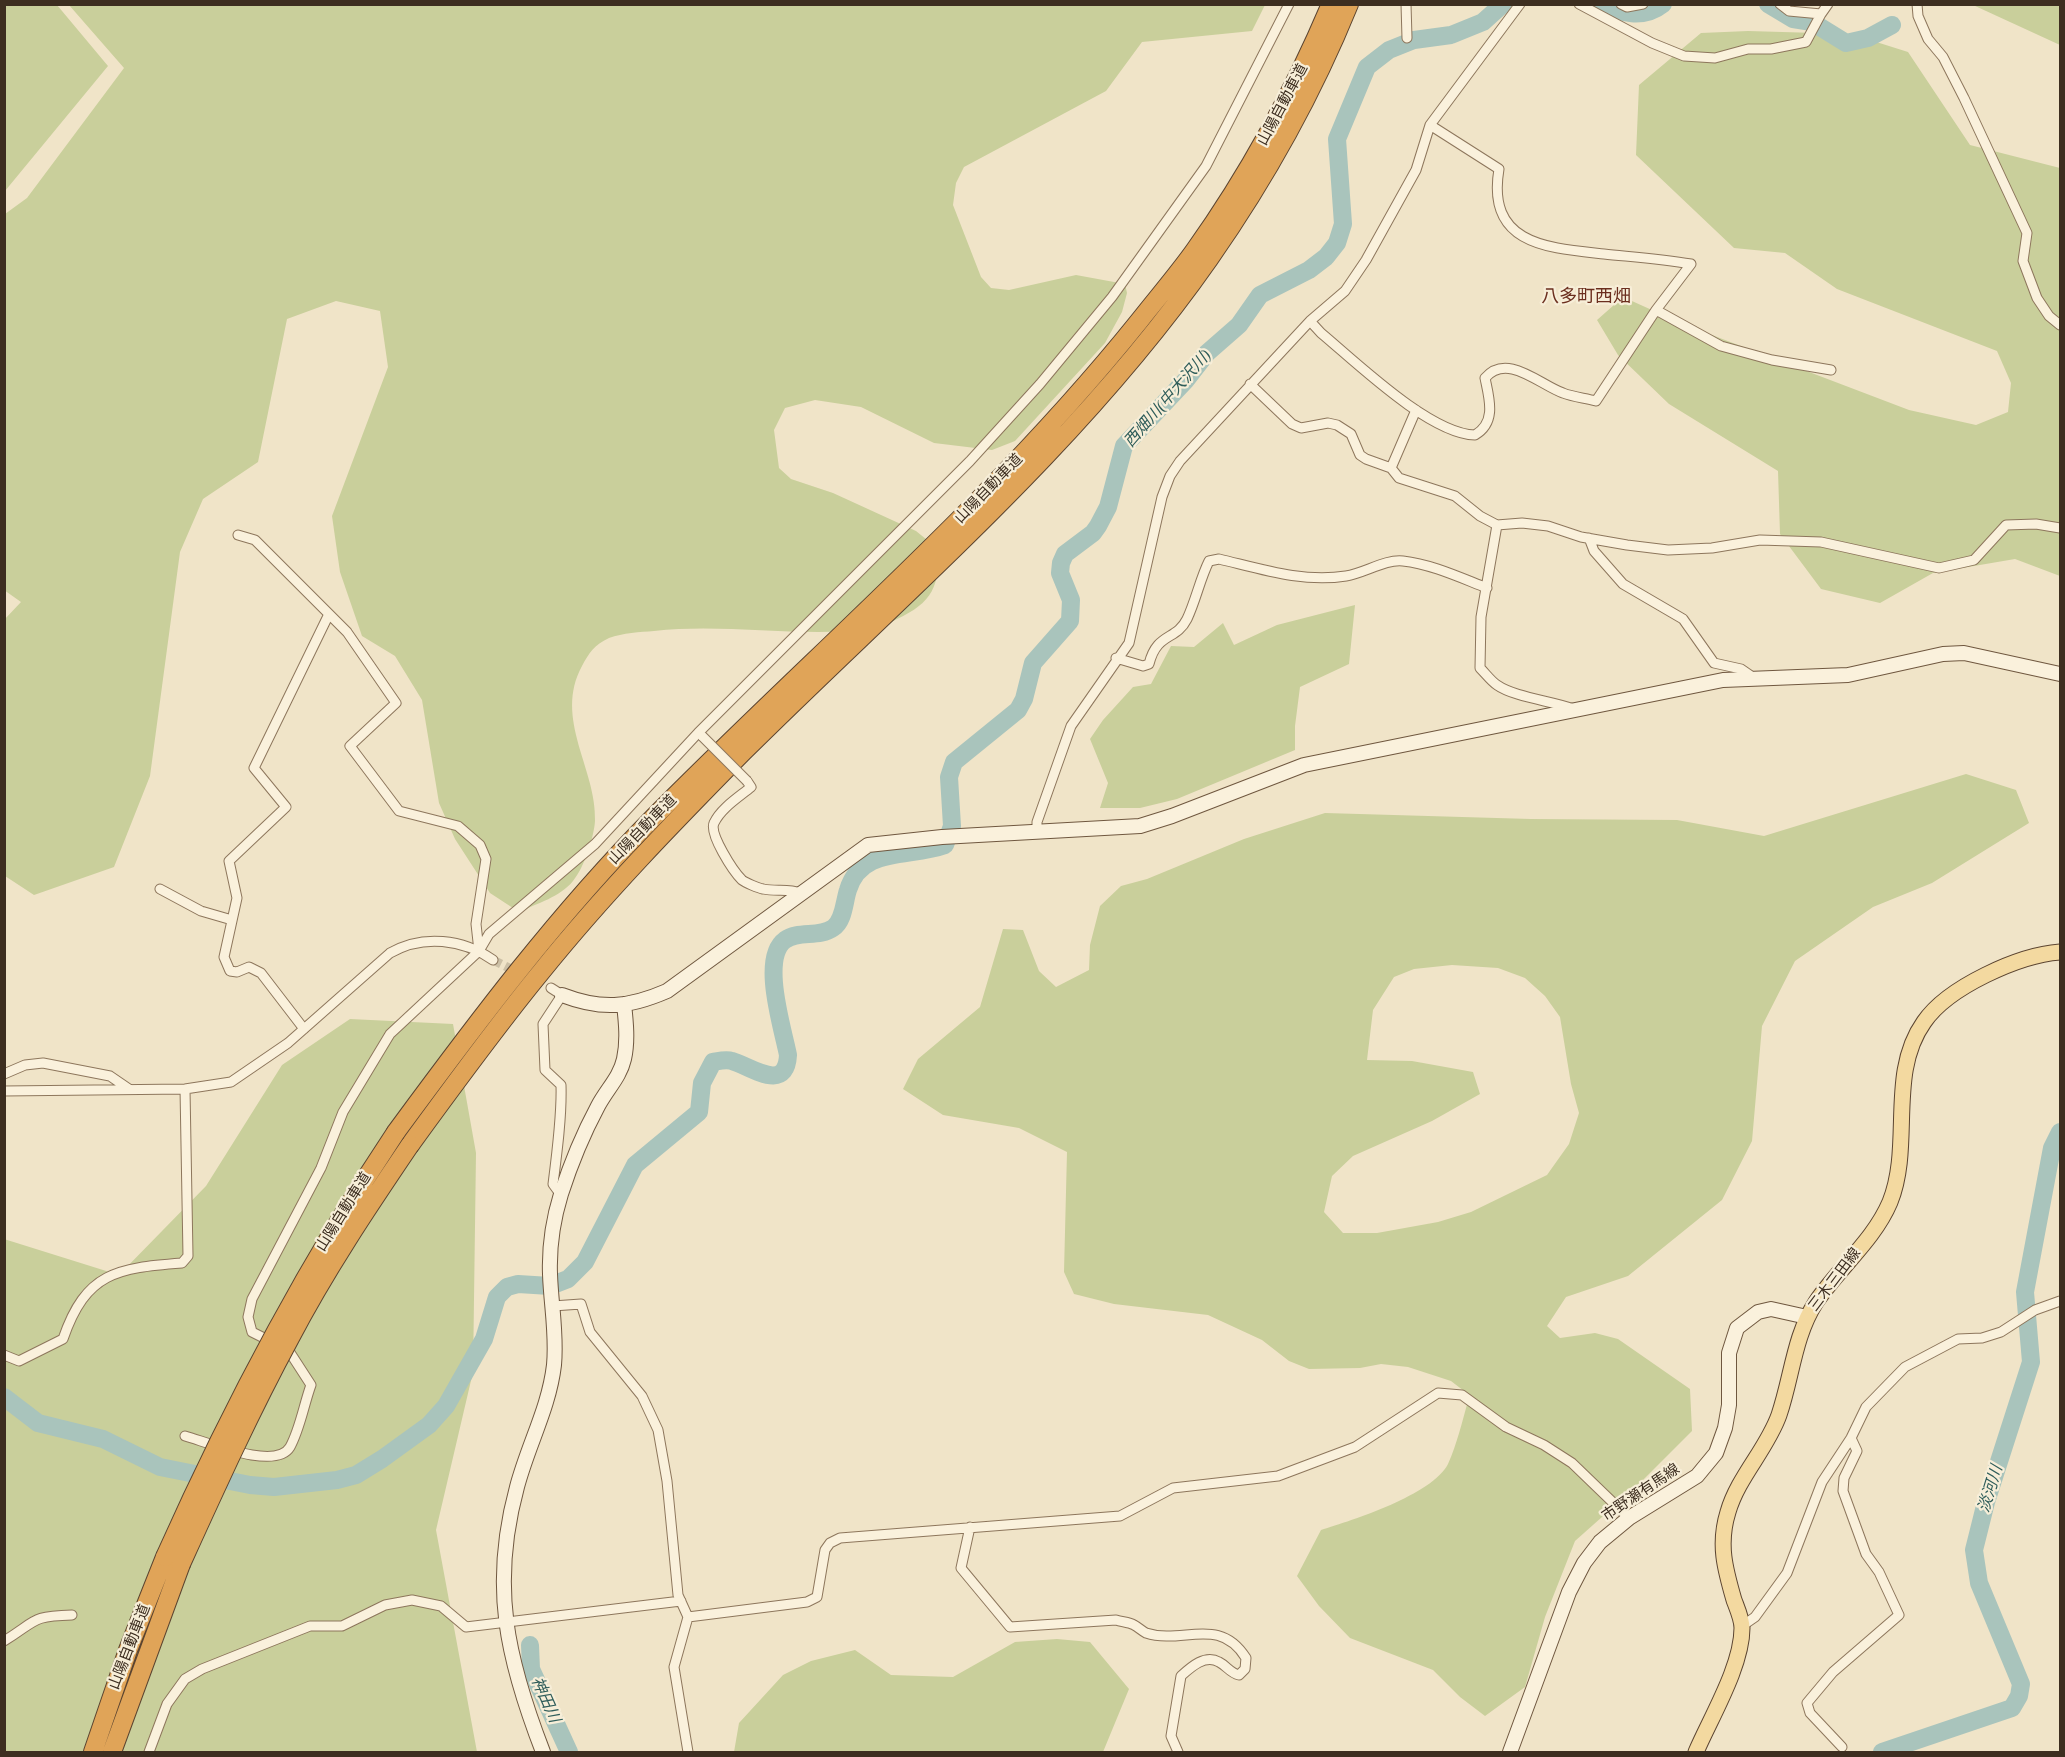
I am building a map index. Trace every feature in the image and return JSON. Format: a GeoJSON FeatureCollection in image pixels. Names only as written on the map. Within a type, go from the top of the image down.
{"type":"FeatureCollection","features":[{"type":"Feature","properties":{"kind":"highway","name":"山陽自動車道"},"geometry":{"type":"LineString","coordinates":[[112,1752],[173,1560],[216,1442],[274,1330],[355,1192],[396,1132],[527,958],[586,888],[732,740],[1006,472],[1100,370],[1194,252],[1238,186],[1279,118],[1331,4]]}},
{"type":"Feature","properties":{"kind":"highway","name":"山陽自動車道"},"geometry":{"type":"LineString","coordinates":[[93,1752],[128,1650],[173,1560],[290,1336],[371,1203],[410,1145],[507,1014],[600,902],[744,752],[1010,493],[1115,379],[1207,262],[1252,195],[1293,125],[1349,4]]}},
{"type":"Feature","properties":{"kind":"main road","name":"三木三田線"},"geometry":{"type":"LineString","coordinates":[[1696,1752],[1732,1669],[1742,1626],[1723,1561],[1724,1527],[1735,1494],[1779,1416],[1807,1317],[1828,1286],[1874,1229],[1889,1204],[1898,1177],[1903,1147],[1904,1080],[1910,1049],[1923,1023],[1940,1001],[2019,961],[2042,953],[2061,952]]}},
{"type":"Feature","properties":{"kind":"street"},"geometry":{"type":"LineString","coordinates":[[185,1436],[262,1458],[278,1456],[290,1448],[310,1385],[289,1352],[252,1332],[248,1317],[252,1299],[321,1168],[343,1112],[390,1034],[479,951],[489,934],[595,844],[700,734],[970,461],[1067,353],[1139,260],[1206,166],[1289,4]]}},
{"type":"Feature","properties":{"kind":"street"},"geometry":{"type":"LineString","coordinates":[[1406,4],[1407,38]]}},
{"type":"Feature","properties":{"kind":"street"},"geometry":{"type":"LineString","coordinates":[[1037,833],[1037,822],[1065,740],[1116,658],[1129,643],[1162,497],[1170,476],[1180,461],[1250,384],[1310,321],[1345,291],[1366,260],[1416,170],[1430,125],[1520,4]]}},
{"type":"Feature","properties":{"kind":"street"},"geometry":{"type":"LineString","coordinates":[[1579,4],[1652,43],[1684,56],[1715,58],[1748,49],[1771,49],[1806,42],[1828,4]]}},
{"type":"Feature","properties":{"kind":"street"},"geometry":{"type":"LineString","coordinates":[[1621,4],[1627,7],[1643,4]]}},
{"type":"Feature","properties":{"kind":"street"},"geometry":{"type":"LineString","coordinates":[[1780,4],[1789,11],[1821,14]]}},
{"type":"Feature","properties":{"kind":"street"},"geometry":{"type":"LineString","coordinates":[[1917,4],[1918,16],[1928,39],[1943,57],[1964,98],[2027,233],[2023,261],[2037,298],[2049,316],[2061,326]]}},
{"type":"Feature","properties":{"kind":"street"},"geometry":{"type":"LineString","coordinates":[[1310,321],[1321,333],[1416,410],[1450,431],[1475,435],[1481,432],[1492,411],[1485,378],[1490,372],[1501,368],[1517,370],[1563,393],[1596,400],[1656,310],[1691,264],[1546,248],[1522,237],[1504,217],[1496,187],[1499,169],[1430,125]]}},
{"type":"Feature","properties":{"kind":"street"},"geometry":{"type":"LineString","coordinates":[[1656,310],[1721,346],[1772,360],[1832,370]]}},
{"type":"Feature","properties":{"kind":"street"},"geometry":{"type":"LineString","coordinates":[[1250,384],[1292,424],[1301,428],[1328,423],[1337,425],[1351,434],[1360,455],[1391,468],[1399,478],[1455,496],[1480,516],[1497,525],[1522,523],[1548,526],[1589,538],[1668,550],[1712,548],[1760,540],[1821,542],[1939,568],[1974,560],[2006,525],[2028,524],[2061,528]]}},
{"type":"Feature","properties":{"kind":"street"},"geometry":{"type":"LineString","coordinates":[[1391,468],[1416,410]]}},
{"type":"Feature","properties":{"kind":"street"},"geometry":{"type":"LineString","coordinates":[[1497,525],[1481,616],[1480,668],[1496,685],[1508,691],[1552,701],[1574,710]]}},
{"type":"Feature","properties":{"kind":"street"},"geometry":{"type":"LineString","coordinates":[[238,535],[255,540],[347,632],[396,703],[350,746],[399,811],[458,826],[480,845],[486,859],[476,924],[479,951]]}},
{"type":"Feature","properties":{"kind":"street"},"geometry":{"type":"LineString","coordinates":[[1589,538],[1594,550],[1623,584],[1683,619],[1714,663],[1741,669],[1754,678]]}},
{"type":"Feature","properties":{"kind":"street"},"geometry":{"type":"LineString","coordinates":[[1116,658],[1143,666],[1149,664],[1153,650],[1159,641],[1179,629],[1186,620],[1209,561],[1220,559],[1288,576],[1327,579],[1370,571],[1389,562],[1403,561],[1487,588]]}},
{"type":"Feature","properties":{"kind":"street"},"geometry":{"type":"LineString","coordinates":[[304,1029],[261,973],[249,967],[237,972],[230,971],[226,965],[224,957],[237,898],[229,861],[286,807],[254,768],[328,614]]}},
{"type":"Feature","properties":{"kind":"street"},"geometry":{"type":"LineString","coordinates":[[561,1195],[553,1184],[559,1139],[557,1130],[561,1085],[544,1070],[543,1024],[557,992],[590,1005],[624,1004],[646,1000],[667,991],[868,844],[942,837],[1140,826],[1304,765],[1694,685],[1754,678],[1848,675],[1943,654],[1964,653],[2061,674]]}},
{"type":"Feature","properties":{"kind":"street"},"geometry":{"type":"LineString","coordinates":[[700,734],[751,787],[714,822],[712,831],[715,840],[742,880],[763,889],[792,890],[800,893]]}},
{"type":"Feature","properties":{"kind":"street"},"geometry":{"type":"LineString","coordinates":[[160,889],[201,911],[232,920]]}},
{"type":"Feature","properties":{"kind":"street"},"geometry":{"type":"LineString","coordinates":[[4,1090],[185,1089],[231,1082],[304,1029],[390,953],[402,946],[436,940],[479,951],[493,960]]}},
{"type":"Feature","properties":{"kind":"street"},"geometry":{"type":"LineString","coordinates":[[543,1752],[514,1672],[504,1621],[504,1563],[517,1487],[544,1413],[552,1380],[556,1326],[550,1276],[552,1232],[561,1195],[579,1144],[621,1067],[627,1043],[624,1004]]}},
{"type":"Feature","properties":{"kind":"street"},"geometry":{"type":"LineString","coordinates":[[4,1074],[25,1065],[43,1063],[110,1076],[131,1090]]}},
{"type":"Feature","properties":{"kind":"street"},"geometry":{"type":"LineString","coordinates":[[4,1355],[19,1361],[63,1339],[71,1315],[83,1295],[102,1280],[133,1266],[182,1263],[188,1256],[185,1089]]}},
{"type":"Feature","properties":{"kind":"street"},"geometry":{"type":"LineString","coordinates":[[552,1301],[580,1304],[590,1332],[642,1396],[652,1413],[667,1481],[678,1595],[688,1617],[674,1667],[688,1752]]}},
{"type":"Feature","properties":{"kind":"street"},"geometry":{"type":"LineString","coordinates":[[1742,1626],[1755,1617],[1787,1573],[1822,1482],[1851,1438],[1866,1407],[1905,1367],[1958,1339],[1982,1338],[2001,1332],[2035,1310],[2061,1301]]}},
{"type":"Feature","properties":{"kind":"street","name":"市野瀬有馬線"},"geometry":{"type":"LineString","coordinates":[[1510,1752],[1576,1577],[1600,1542],[1629,1518],[1697,1476],[1716,1453],[1725,1428],[1729,1405],[1729,1353],[1737,1328],[1758,1312],[1771,1309],[1807,1317]]}},
{"type":"Feature","properties":{"kind":"street"},"geometry":{"type":"LineString","coordinates":[[688,1617],[763,1609],[807,1602],[817,1597],[825,1550],[830,1543],[840,1538],[1120,1516],[1173,1488],[1278,1476],[1355,1447],[1438,1393],[1462,1395],[1506,1427],[1544,1444],[1572,1463],[1629,1518]]}},
{"type":"Feature","properties":{"kind":"street"},"geometry":{"type":"LineString","coordinates":[[1842,1747],[1810,1713],[1807,1703],[1833,1672],[1899,1615],[1879,1572],[1866,1554],[1843,1491],[1844,1478],[1857,1451],[1851,1438]]}},
{"type":"Feature","properties":{"kind":"street"},"geometry":{"type":"LineString","coordinates":[[970,1527],[961,1568],[1010,1627],[1116,1620],[1133,1624],[1145,1633],[1226,1637],[1241,1650],[1246,1658],[1245,1669],[1239,1675],[1218,1661],[1207,1659],[1194,1665],[1181,1676],[1172,1736],[1178,1752]]}},
{"type":"Feature","properties":{"kind":"street"},"geometry":{"type":"LineString","coordinates":[[149,1752],[167,1704],[185,1679],[202,1669],[310,1626],[342,1626],[385,1605],[412,1600],[441,1606],[466,1627],[681,1601]]}},
{"type":"Feature","properties":{"kind":"street"},"geometry":{"type":"LineString","coordinates":[[4,1641],[30,1621],[42,1616],[72,1615]]}},
{"type":"Feature","properties":{"kind":"green space"},"geometry":{"type":"Polygon","coordinates":[[[5,4],[57,5],[108,66],[5,191],[5,4]]]}},
{"type":"Feature","properties":{"kind":"green space"},"geometry":{"type":"Polygon","coordinates":[[[69,5],[1265,5],[1252,31],[1142,42],[1106,91],[964,167],[956,183],[953,205],[981,277],[991,288],[1009,290],[1076,275],[1125,284],[1127,293],[1122,312],[1105,343],[1015,441],[992,450],[934,443],[861,407],[815,400],[785,408],[774,430],[779,468],[791,479],[833,493],[916,531],[937,548],[937,572],[932,591],[919,606],[909,613],[879,628],[818,632],[681,629],[626,634],[609,638],[599,644],[582,666],[574,686],[572,705],[578,744],[594,802],[594,828],[585,861],[568,887],[519,912],[490,893],[455,839],[439,803],[422,700],[395,656],[362,636],[340,572],[332,516],[388,367],[380,311],[336,301],[287,319],[258,462],[203,499],[180,552],[150,776],[114,867],[34,895],[5,876],[4,620],[21,602],[4,590],[5,214],[27,198],[124,68],[69,5]]]}},
{"type":"Feature","properties":{"kind":"green space"},"geometry":{"type":"Polygon","coordinates":[[[1973,5],[2060,5],[2060,45],[1973,5]]]}},
{"type":"Feature","properties":{"kind":"green space"},"geometry":{"type":"Polygon","coordinates":[[[1748,31],[1851,34],[1908,52],[1970,145],[2060,168],[2060,576],[2015,559],[1933,573],[1880,603],[1821,589],[1780,534],[1778,471],[1669,404],[1618,355],[1597,320],[1623,297],[1683,324],[1909,410],[1976,425],[2008,412],[2011,383],[1997,351],[1837,289],[1785,253],[1734,248],[1636,155],[1639,85],[1701,33],[1748,31]]]}},
{"type":"Feature","properties":{"kind":"green space"},"geometry":{"type":"Polygon","coordinates":[[[1355,605],[1349,664],[1300,687],[1295,726],[1295,750],[1177,799],[1140,808],[1100,808],[1108,783],[1090,739],[1103,720],[1133,687],[1151,684],[1171,646],[1194,647],[1223,623],[1234,645],[1277,625],[1355,605]]]}},
{"type":"Feature","properties":{"kind":"green space"},"geometry":{"type":"Polygon","coordinates":[[[1966,774],[2016,790],[2029,823],[1932,883],[1873,907],[1795,961],[1762,1026],[1752,1141],[1722,1200],[1628,1276],[1566,1297],[1547,1326],[1560,1338],[1595,1333],[1618,1339],[1690,1389],[1692,1431],[1638,1485],[1575,1541],[1545,1617],[1525,1687],[1485,1716],[1460,1697],[1433,1670],[1350,1638],[1319,1606],[1297,1576],[1321,1530],[1390,1505],[1426,1486],[1439,1475],[1448,1464],[1459,1433],[1468,1401],[1464,1391],[1451,1381],[1408,1367],[1381,1364],[1360,1368],[1309,1369],[1289,1361],[1262,1340],[1208,1315],[1114,1304],[1074,1294],[1064,1272],[1067,1152],[1019,1128],[943,1115],[903,1089],[918,1059],[980,1007],[1003,929],[1023,930],[1039,971],[1056,987],[1089,970],[1090,945],[1100,906],[1121,886],[1147,879],[1244,839],[1325,813],[1531,819],[1677,820],[1764,836],[1966,774]],[[1452,965],[1414,969],[1394,977],[1373,1010],[1367,1060],[1412,1061],[1473,1072],[1480,1094],[1432,1121],[1353,1156],[1332,1176],[1324,1212],[1343,1233],[1377,1233],[1438,1222],[1471,1212],[1547,1175],[1569,1144],[1579,1113],[1571,1084],[1560,1017],[1545,996],[1525,978],[1498,968],[1452,965]]]}},
{"type":"Feature","properties":{"kind":"green space"},"geometry":{"type":"Polygon","coordinates":[[[350,1019],[453,1024],[476,1153],[473,1372],[436,1530],[477,1752],[5,1752],[4,1239],[119,1275],[206,1186],[282,1065],[350,1019]]]}},
{"type":"Feature","properties":{"kind":"green space"},"geometry":{"type":"Polygon","coordinates":[[[1057,1639],[1090,1642],[1129,1689],[1103,1752],[734,1752],[739,1723],[783,1675],[811,1661],[855,1650],[891,1675],[953,1677],[1015,1642],[1057,1639]]]}},
{"type":"Feature","properties":{"kind":"waterway","name":"西畑川(中大沢川)"},"geometry":{"type":"LineString","coordinates":[[4,1397],[38,1423],[103,1439],[160,1467],[250,1485],[274,1487],[337,1480],[356,1475],[429,1425],[446,1406],[484,1339],[497,1297],[507,1287],[518,1284],[550,1286],[568,1279],[585,1262],[635,1165],[699,1112],[702,1083],[713,1062],[730,1060],[757,1072],[774,1075],[781,1073],[786,1067],[788,1055],[778,1012],[774,977],[774,962],[778,949],[785,940],[796,935],[821,933],[837,925],[854,876],[864,866],[888,856],[945,845],[952,826],[949,777],[954,762],[1018,710],[1024,699],[1033,663],[1070,621],[1071,600],[1060,573],[1061,563],[1065,554],[1093,533],[1098,526],[1108,507],[1124,446],[1186,380],[1207,353],[1239,325],[1260,295],[1309,270],[1326,257],[1337,243],[1343,224],[1337,139],[1367,67],[1389,50],[1414,40],[1451,35],[1483,22],[1503,4]]}},
{"type":"Feature","properties":{"kind":"waterway","name":"西畑川(中大沢川)"},"geometry":{"type":"LineString","coordinates":[[1600,4],[1632,13],[1648,12],[1663,4]]}},
{"type":"Feature","properties":{"kind":"waterway","name":"西畑川(中大沢川)"},"geometry":{"type":"LineString","coordinates":[[1768,4],[1793,19],[1812,22],[1846,43],[1868,38],[1892,25]]}},
{"type":"Feature","properties":{"kind":"waterway","name":"淡河川"},"geometry":{"type":"LineString","coordinates":[[1882,1752],[2012,1708],[2019,1696],[2021,1684],[1979,1583],[1974,1550],[1986,1502],[2031,1362],[2025,1292],[2052,1148],[2060,1132]]}},
{"type":"Feature","properties":{"kind":"waterway","name":"神田川"},"geometry":{"type":"LineString","coordinates":[[530,1645],[531,1669],[569,1752]]}},
{"type":"Feature","properties":{"kind":"tunnel"},"geometry":{"type":"LineString","coordinates":[[493,960],[519,973]]}},
{"type":"Feature","properties":{"kind":"district","name":"八多町西畑"},"geometry":{"type":"Point","coordinates":[1586,297]}}]}
